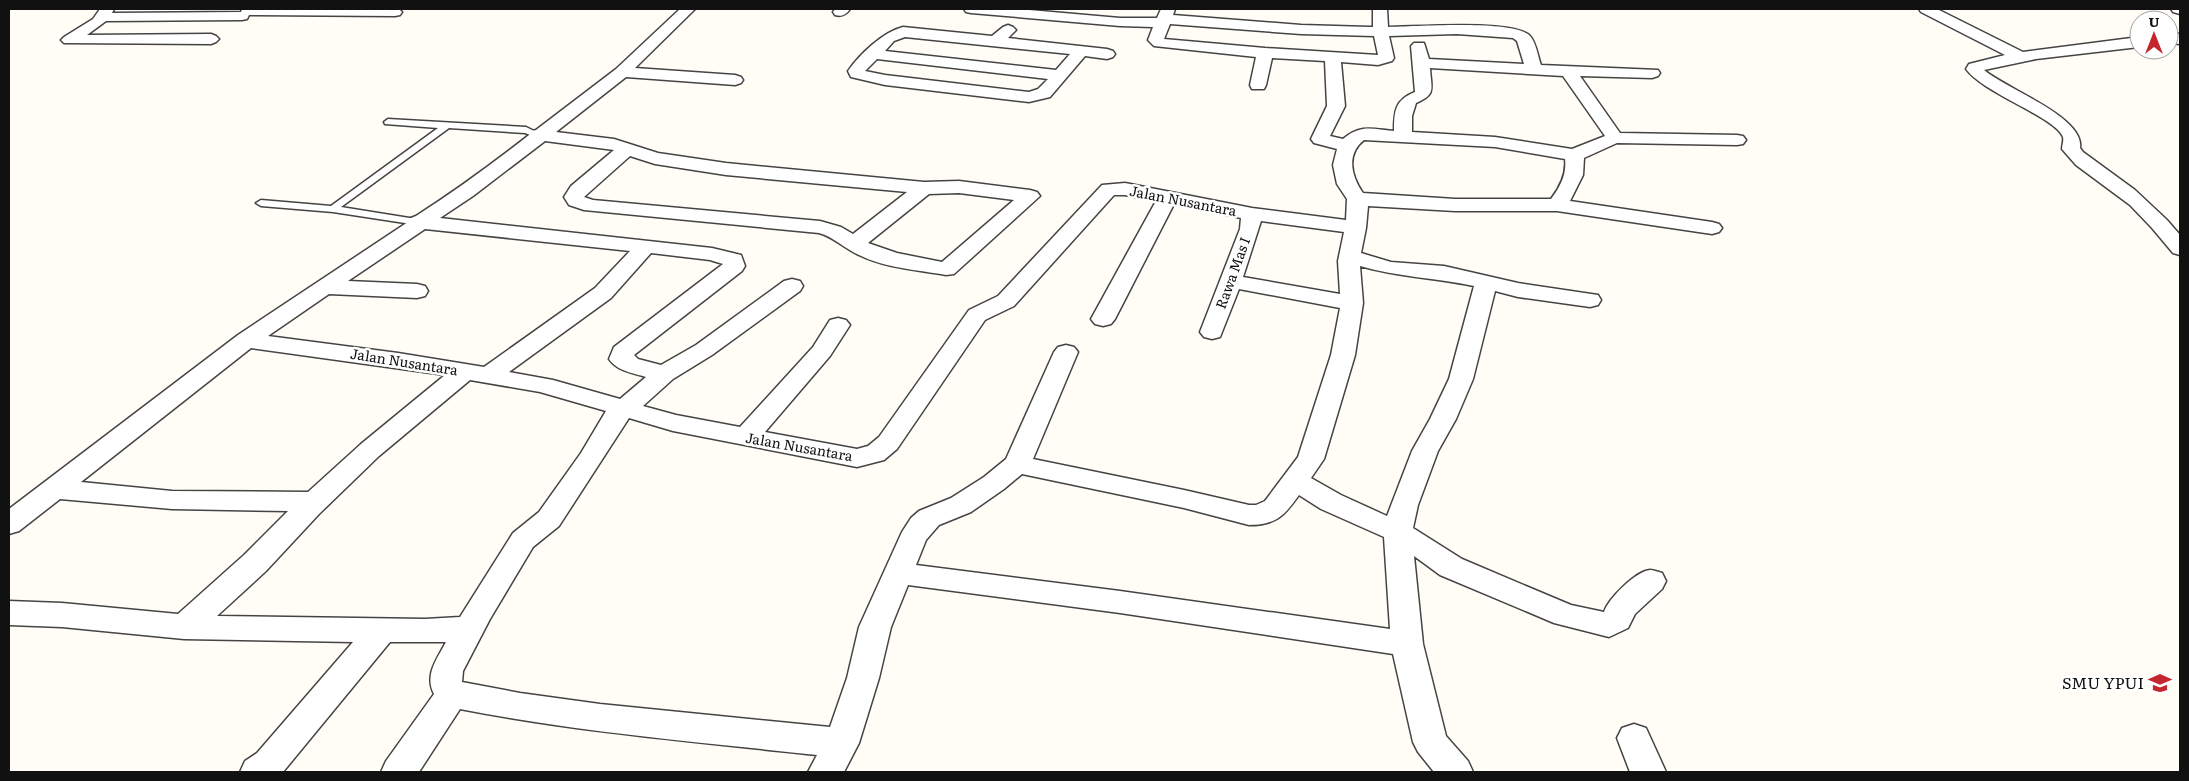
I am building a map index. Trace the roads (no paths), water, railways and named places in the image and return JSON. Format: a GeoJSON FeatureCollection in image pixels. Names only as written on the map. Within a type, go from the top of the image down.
{"type":"FeatureCollection","features":[{"type":"Feature","properties":{"kind":"street"},"geometry":{"type":"LineString","coordinates":[[9,524],[246,340],[418,222],[466,192],[622,72],[688,9]]}},
{"type":"Feature","properties":{"kind":"street"},"geometry":{"type":"LineString","coordinates":[[971,9],[1120,22],[1165,17],[1322,32],[1381,33],[1452,29],[1520,35],[1524,38],[1534,69]]}},
{"type":"Feature","properties":{"kind":"street"},"geometry":{"type":"LineString","coordinates":[[1165,17],[1156,40],[1160,43],[1266,53],[1383,60],[1386,58],[1381,33],[1380,9]]}},
{"type":"Feature","properties":{"kind":"street"},"geometry":{"type":"LineString","coordinates":[[1926,9],[2021,57]]}},
{"type":"Feature","properties":{"kind":"street"},"geometry":{"type":"LineString","coordinates":[[305,24],[328,10]]}},
{"type":"Feature","properties":{"kind":"street"},"geometry":{"type":"LineString","coordinates":[[211,39],[69,40],[105,13],[397,10]]}},
{"type":"Feature","properties":{"kind":"street"},"geometry":{"type":"LineString","coordinates":[[366,28],[397,10]]}},
{"type":"Feature","properties":{"kind":"street"},"geometry":{"type":"LineString","coordinates":[[198,49],[247,12]]}},
{"type":"Feature","properties":{"kind":"street"},"geometry":{"type":"LineString","coordinates":[[996,41],[1025,14]]}},
{"type":"Feature","properties":{"kind":"street"},"geometry":{"type":"LineString","coordinates":[[1403,137],[1403,116],[1409,100],[1423,94],[1422,63],[1416,31]]}},
{"type":"Feature","properties":{"kind":"street"},"geometry":{"type":"LineString","coordinates":[[1081,51],[1044,93],[1029,97],[884,80],[857,74],[856,71],[894,34],[903,32],[996,41],[1108,54]]}},
{"type":"Feature","properties":{"kind":"street"},"geometry":{"type":"LineString","coordinates":[[2129,43],[2021,57],[1974,66],[1974,69],[1985,79],[2032,106],[2068,131],[2072,138],[2071,149],[2082,162],[2119,186],[2146,209],[2177,240]]}},
{"type":"Feature","properties":{"kind":"street"},"geometry":{"type":"LineString","coordinates":[[1258,85],[1266,53]]}},
{"type":"Feature","properties":{"kind":"street"},"geometry":{"type":"LineString","coordinates":[[874,54],[1059,75]]}},
{"type":"Feature","properties":{"kind":"street"},"geometry":{"type":"LineString","coordinates":[[1333,58],[1336,106],[1320,139],[1348,146]]}},
{"type":"Feature","properties":{"kind":"street"},"geometry":{"type":"LineString","coordinates":[[1422,63],[1568,71],[1652,73]]}},
{"type":"Feature","properties":{"kind":"street"},"geometry":{"type":"LineString","coordinates":[[1568,71],[1615,138]]}},
{"type":"Feature","properties":{"kind":"street"},"geometry":{"type":"LineString","coordinates":[[622,72],[735,80]]}},
{"type":"Feature","properties":{"kind":"street"},"geometry":{"type":"LineString","coordinates":[[1016,464],[1184,499],[1249,515],[1260,516],[1275,508],[1311,459],[1343,355],[1352,303],[1348,272],[1358,209],[1357,199],[1347,184],[1342,165],[1348,146],[1360,134],[1496,142],[1574,155],[1615,138],[1737,140]]}},
{"type":"Feature","properties":{"kind":"street"},"geometry":{"type":"LineString","coordinates":[[538,135],[614,144],[628,148],[641,154],[675,162],[797,176],[924,188],[959,187],[1030,196],[946,269],[893,259],[867,251],[834,231],[820,227],[590,206],[576,201],[574,197],[578,190],[628,148]]}},
{"type":"Feature","properties":{"kind":"street"},"geometry":{"type":"LineString","coordinates":[[1557,205],[1566,193],[1576,169],[1574,155]]}},
{"type":"Feature","properties":{"kind":"street"},"geometry":{"type":"LineString","coordinates":[[855,242],[924,188]]}},
{"type":"Feature","properties":{"kind":"street","name":"Jalan Nusantara"},"geometry":{"type":"LineString","coordinates":[[246,340],[398,360],[544,386],[673,423],[857,458],[870,458],[879,453],[937,376],[977,315],[1006,301],[1108,189],[1126,189],[1252,214],[1356,228]]}},
{"type":"Feature","properties":{"kind":"street"},"geometry":{"type":"LineString","coordinates":[[1103,319],[1167,198]]}},
{"type":"Feature","properties":{"kind":"street"},"geometry":{"type":"LineString","coordinates":[[1357,199],[1445,204],[1557,205],[1712,228]]}},
{"type":"Feature","properties":{"kind":"street","name":"Rawa Mas I"},"geometry":{"type":"LineString","coordinates":[[1212,332],[1250,229],[1252,214]]}},
{"type":"Feature","properties":{"kind":"street"},"geometry":{"type":"LineString","coordinates":[[418,222],[712,254],[735,262],[734,266],[723,275],[622,352],[621,359],[629,364],[664,374]]}},
{"type":"Feature","properties":{"kind":"street"},"geometry":{"type":"LineString","coordinates":[[184,627],[255,563],[370,450],[477,374],[603,293],[646,246]]}},
{"type":"Feature","properties":{"kind":"street"},"geometry":{"type":"LineString","coordinates":[[1350,257],[1390,268],[1444,273],[1527,292],[1590,300]]}},
{"type":"Feature","properties":{"kind":"street"},"geometry":{"type":"LineString","coordinates":[[1230,281],[1352,303]]}},
{"type":"Feature","properties":{"kind":"street"},"geometry":{"type":"LineString","coordinates":[[1455,772],[1430,742],[1407,644],[1399,564],[1398,532],[1404,505],[1425,451],[1462,378],[1466,354],[1486,283]]}},
{"type":"Feature","properties":{"kind":"street"},"geometry":{"type":"LineString","coordinates":[[324,286],[417,291]]}},
{"type":"Feature","properties":{"kind":"street"},"geometry":{"type":"LineString","coordinates":[[792,286],[704,350],[664,374],[624,408],[609,425],[592,457],[549,519],[523,540],[476,614],[448,671],[445,682],[452,694],[520,708],[842,743]]}},
{"type":"Feature","properties":{"kind":"street"},"geometry":{"type":"LineString","coordinates":[[746,437],[822,351],[838,325]]}},
{"type":"Feature","properties":{"kind":"street"},"geometry":{"type":"LineString","coordinates":[[826,772],[842,743],[863,678],[875,627],[912,539],[921,525],[929,518],[961,505],[994,483],[1016,464],[1029,441],[1066,352]]}},
{"type":"Feature","properties":{"kind":"street"},"geometry":{"type":"LineString","coordinates":[[1296,481],[1331,502],[1398,532],[1451,567],[1565,615],[1596,624],[1609,625],[1617,620],[1621,608],[1651,580]]}},
{"type":"Feature","properties":{"kind":"street"},"geometry":{"type":"LineString","coordinates":[[55,489],[172,500],[315,502]]}},
{"type":"Feature","properties":{"kind":"street"},"geometry":{"type":"LineString","coordinates":[[897,573],[1120,602],[1407,644]]}},
{"type":"Feature","properties":{"kind":"street"},"geometry":{"type":"LineString","coordinates":[[9,613],[62,615],[184,627],[382,630],[470,629]]}},
{"type":"Feature","properties":{"kind":"street"},"geometry":{"type":"LineString","coordinates":[[258,772],[270,764],[382,630]]}},
{"type":"Feature","properties":{"kind":"street"},"geometry":{"type":"LineString","coordinates":[[399,772],[452,694]]}},
{"type":"Feature","properties":{"kind":"street"},"geometry":{"type":"LineString","coordinates":[[1634,738],[1648,772]]}},
{"type":"Feature","properties":{"kind":"lane"},"geometry":{"type":"LineString","coordinates":[[388,122],[526,130],[538,135]]}},
{"type":"Feature","properties":{"kind":"lane"},"geometry":{"type":"LineString","coordinates":[[333,209],[374,177],[446,126]]}},
{"type":"Feature","properties":{"kind":"lane"},"geometry":{"type":"LineString","coordinates":[[261,203],[333,209],[418,222]]}},
{"type":"Feature","properties":{"kind":"place","name":"SMU YPUI"},"geometry":{"type":"Point","coordinates":[2160,683]}}]}
